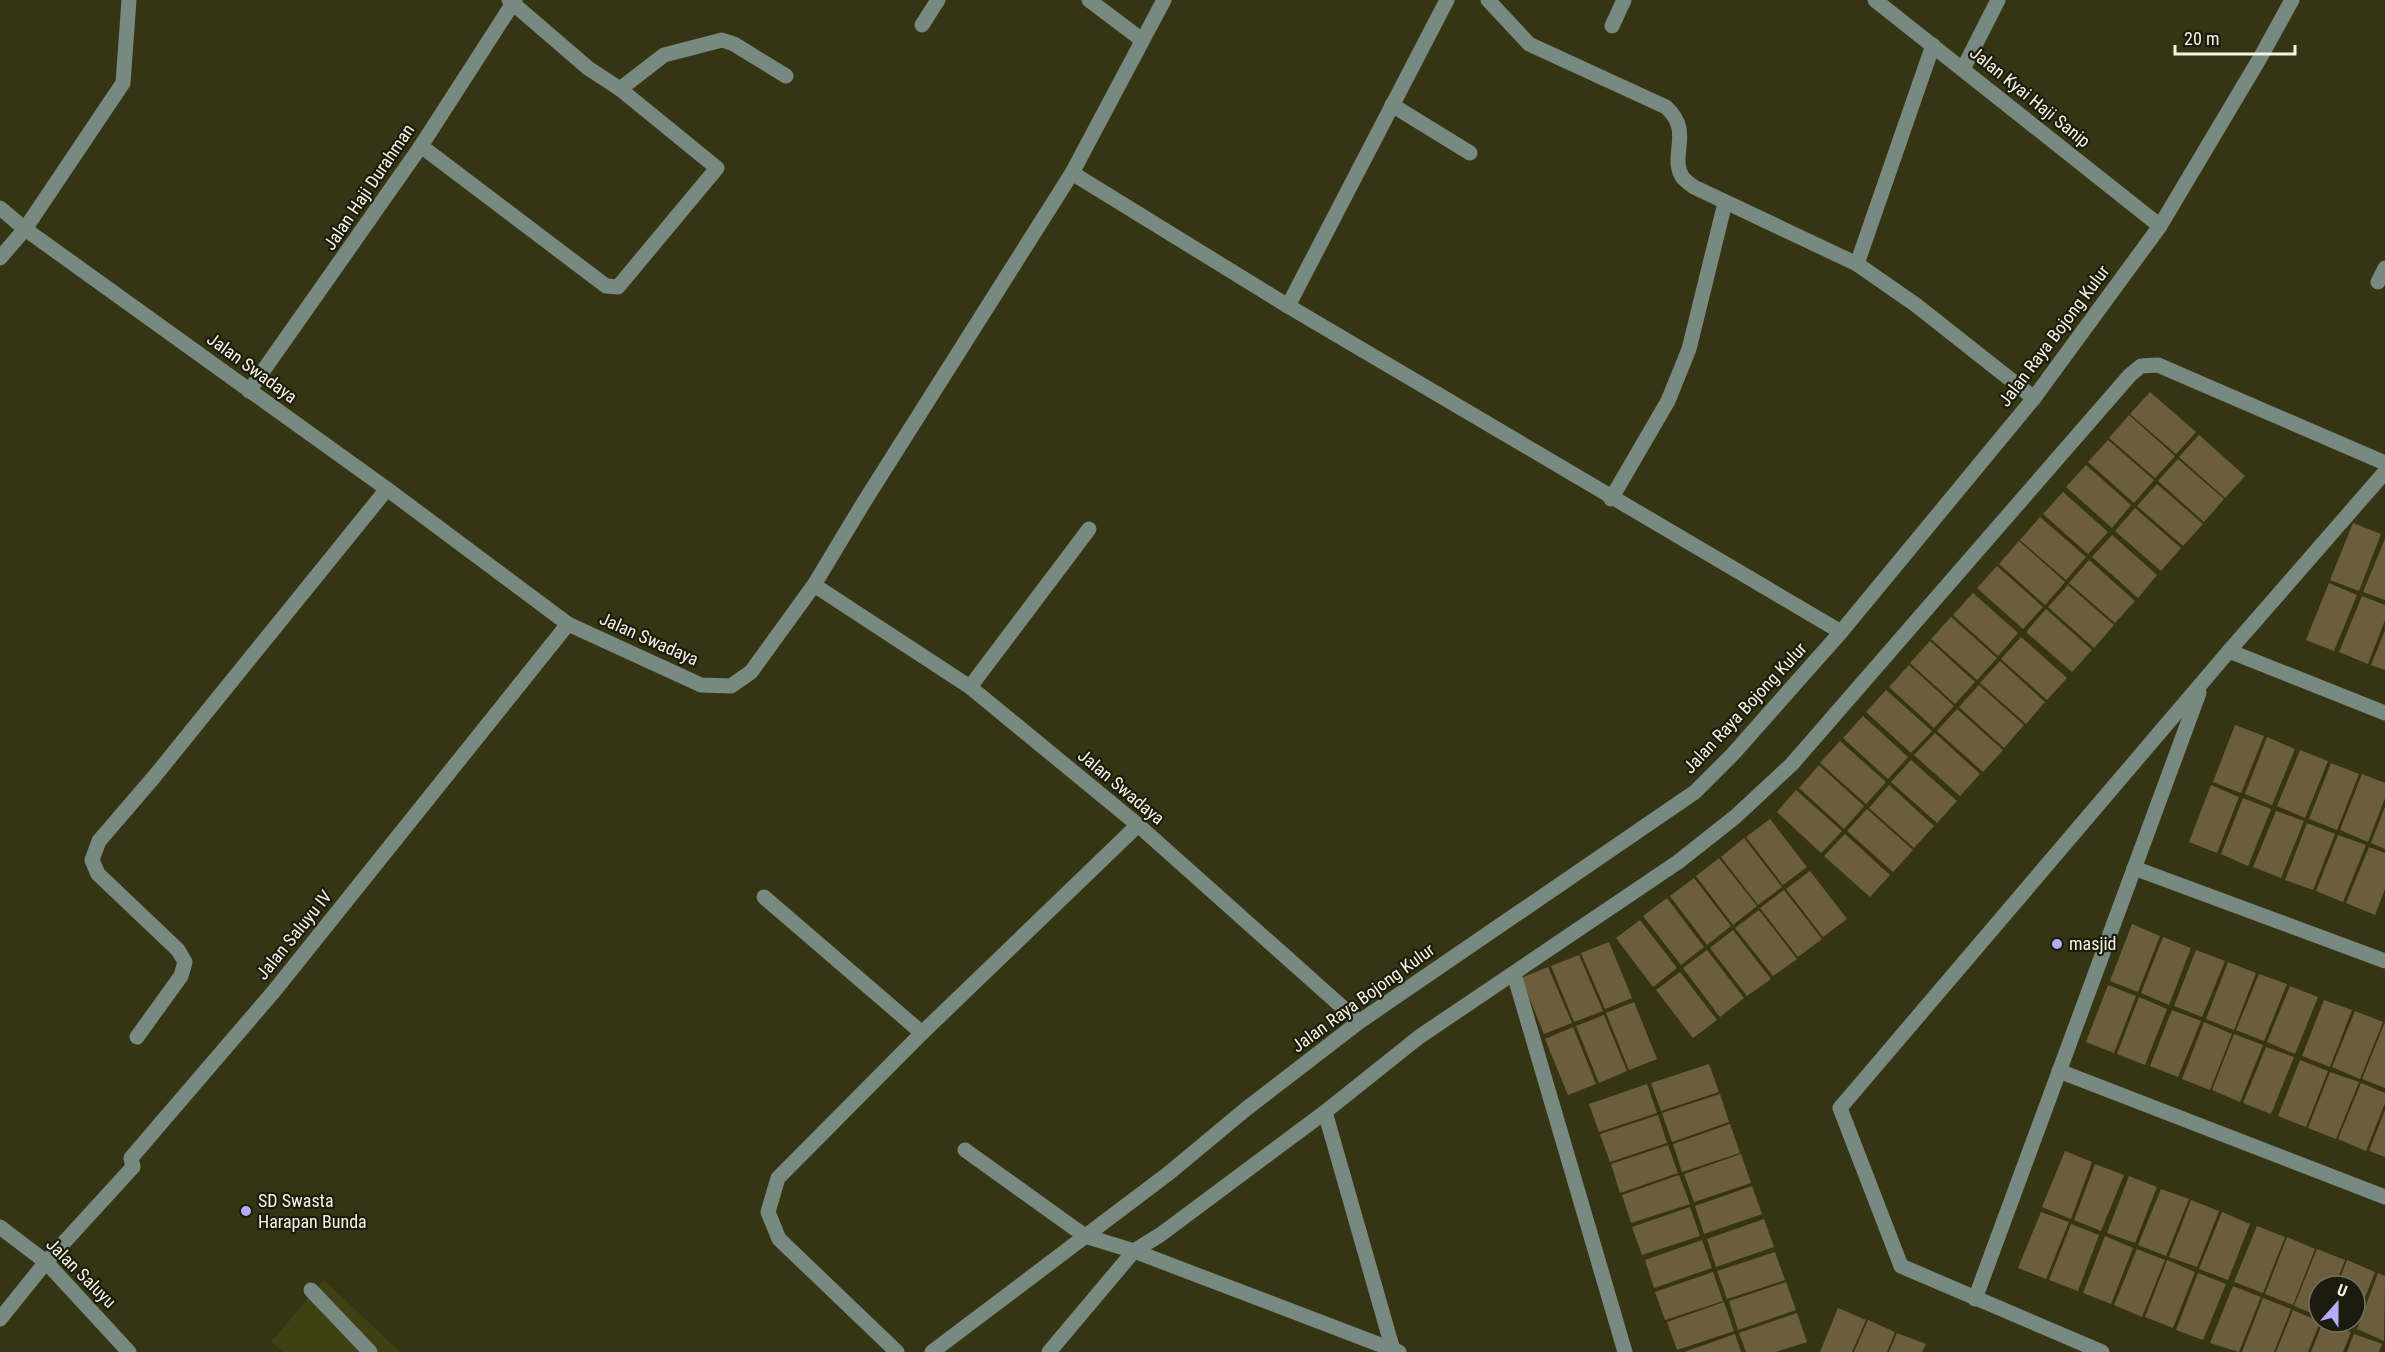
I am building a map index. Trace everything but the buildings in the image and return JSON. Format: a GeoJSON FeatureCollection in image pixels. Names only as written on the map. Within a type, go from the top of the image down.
{"type":"FeatureCollection","features":[{"type":"Feature","properties":{"kind":"street"},"geometry":{"type":"LineString","coordinates":[[0,258],[25,230],[123,83],[129,0]]}},
{"type":"Feature","properties":{"kind":"street"},"geometry":{"type":"LineString","coordinates":[[922,25],[938,0]]}},
{"type":"Feature","properties":{"kind":"street"},"geometry":{"type":"LineString","coordinates":[[1089,0],[1142,40]]}},
{"type":"Feature","properties":{"kind":"street"},"geometry":{"type":"LineString","coordinates":[[814,585],[1072,173],[1164,0]]}},
{"type":"Feature","properties":{"kind":"street"},"geometry":{"type":"LineString","coordinates":[[1288,306],[1448,0]]}},
{"type":"Feature","properties":{"kind":"street"},"geometry":{"type":"LineString","coordinates":[[1612,26],[1624,0]]}},
{"type":"Feature","properties":{"kind":"street","name":"Jalan Kyai Haji Sanip"},"geometry":{"type":"LineString","coordinates":[[1875,0],[2160,226]]}},
{"type":"Feature","properties":{"kind":"street"},"geometry":{"type":"LineString","coordinates":[[1963,69],[1998,0]]}},
{"type":"Feature","properties":{"kind":"street","name":"Jalan Raya Bojong Kulur"},"geometry":{"type":"LineString","coordinates":[[932,1352],[1169,1173],[1246,1109],[1359,1022],[1695,792],[1733,754],[1840,632],[2034,398],[2160,226],[2292,0]]}},
{"type":"Feature","properties":{"kind":"street"},"geometry":{"type":"LineString","coordinates":[[421,146],[606,286],[618,287],[717,168],[620,89],[588,68],[512,1]]}},
{"type":"Feature","properties":{"kind":"street","name":"Jalan Haji Durahman"},"geometry":{"type":"LineString","coordinates":[[249,391],[421,146],[512,1]]}},
{"type":"Feature","properties":{"kind":"street"},"geometry":{"type":"LineString","coordinates":[[1492,1],[1529,44],[1666,107],[1676,116],[1680,130],[1680,168],[1684,178],[1694,187],[1857,264],[1916,305],[2034,398]]}},
{"type":"Feature","properties":{"kind":"street"},"geometry":{"type":"LineString","coordinates":[[620,89],[664,55],[722,40],[734,44],[786,76]]}},
{"type":"Feature","properties":{"kind":"street"},"geometry":{"type":"LineString","coordinates":[[1857,264],[1933,45]]}},
{"type":"Feature","properties":{"kind":"street"},"geometry":{"type":"LineString","coordinates":[[1392,105],[1470,153]]}},
{"type":"Feature","properties":{"kind":"street"},"geometry":{"type":"LineString","coordinates":[[1072,173],[1288,306],[1611,499],[1840,632]]}},
{"type":"Feature","properties":{"kind":"street"},"geometry":{"type":"LineString","coordinates":[[1611,499],[1668,401],[1689,349],[1725,203]]}},
{"type":"Feature","properties":{"kind":"street","name":"Jalan Swadaya"},"geometry":{"type":"LineString","coordinates":[[0,208],[25,230],[387,489],[568,624],[701,684],[732,686],[751,672],[814,585],[969,687],[1138,825],[1359,1022]]}},
{"type":"Feature","properties":{"kind":"street"},"geometry":{"type":"LineString","coordinates":[[1049,1352],[1134,1251],[1160,1235],[1325,1112],[1419,1037],[1678,862],[1736,817],[1792,764],[2107,402],[2141,366],[2158,365],[2385,463]]}},
{"type":"Feature","properties":{"kind":"street"},"geometry":{"type":"LineString","coordinates":[[2102,1352],[1901,1266],[1840,1108],[2229,651],[2385,472]]}},
{"type":"Feature","properties":{"kind":"street"},"geometry":{"type":"LineString","coordinates":[[137,1037],[181,976],[185,962],[178,950],[99,874],[92,860],[99,841],[154,777],[387,489]]}},
{"type":"Feature","properties":{"kind":"street"},"geometry":{"type":"LineString","coordinates":[[969,687],[1089,529]]}},
{"type":"Feature","properties":{"kind":"street","name":"Jalan Saluyu IV"},"geometry":{"type":"LineString","coordinates":[[46,1262],[133,1167],[131,1158],[275,990],[568,624]]}},
{"type":"Feature","properties":{"kind":"street"},"geometry":{"type":"LineString","coordinates":[[2229,651],[2385,713]]}},
{"type":"Feature","properties":{"kind":"street"},"geometry":{"type":"LineString","coordinates":[[1975,1299],[2203,682]]}},
{"type":"Feature","properties":{"kind":"street"},"geometry":{"type":"LineString","coordinates":[[897,1352],[779,1239],[768,1212],[778,1178],[922,1033],[1138,825]]}},
{"type":"Feature","properties":{"kind":"street"},"geometry":{"type":"LineString","coordinates":[[2134,868],[2385,962]]}},
{"type":"Feature","properties":{"kind":"street"},"geometry":{"type":"LineString","coordinates":[[764,897],[922,1033]]}},
{"type":"Feature","properties":{"kind":"street"},"geometry":{"type":"LineString","coordinates":[[1514,974],[1625,1352]]}},
{"type":"Feature","properties":{"kind":"street"},"geometry":{"type":"LineString","coordinates":[[2059,1071],[2385,1197]]}},
{"type":"Feature","properties":{"kind":"street"},"geometry":{"type":"LineString","coordinates":[[1325,1112],[1396,1351]]}},
{"type":"Feature","properties":{"kind":"street"},"geometry":{"type":"LineString","coordinates":[[965,1150],[1085,1236],[1134,1251],[1396,1351]]}},
{"type":"Feature","properties":{"kind":"street","name":"Jalan Saluyu"},"geometry":{"type":"LineString","coordinates":[[0,1227],[46,1262],[129,1352]]}},
{"type":"Feature","properties":{"kind":"street"},"geometry":{"type":"LineString","coordinates":[[0,1318],[46,1262]]}},
{"type":"Feature","properties":{"kind":"street"},"geometry":{"type":"LineString","coordinates":[[312,1290],[370,1352]]}},
{"type":"Feature","properties":{"kind":"shaded area"},"geometry":{"type":"Polygon","coordinates":[[[324,1280],[400,1352],[283,1352],[271,1342],[324,1280]]]}},
{"type":"Feature","properties":{"kind":"place","name":"masjid"},"geometry":{"type":"Point","coordinates":[2057,944]}},
{"type":"Feature","properties":{"kind":"place","name":"SD Swasta Harapan Bunda"},"geometry":{"type":"Point","coordinates":[246,1211]}}]}
